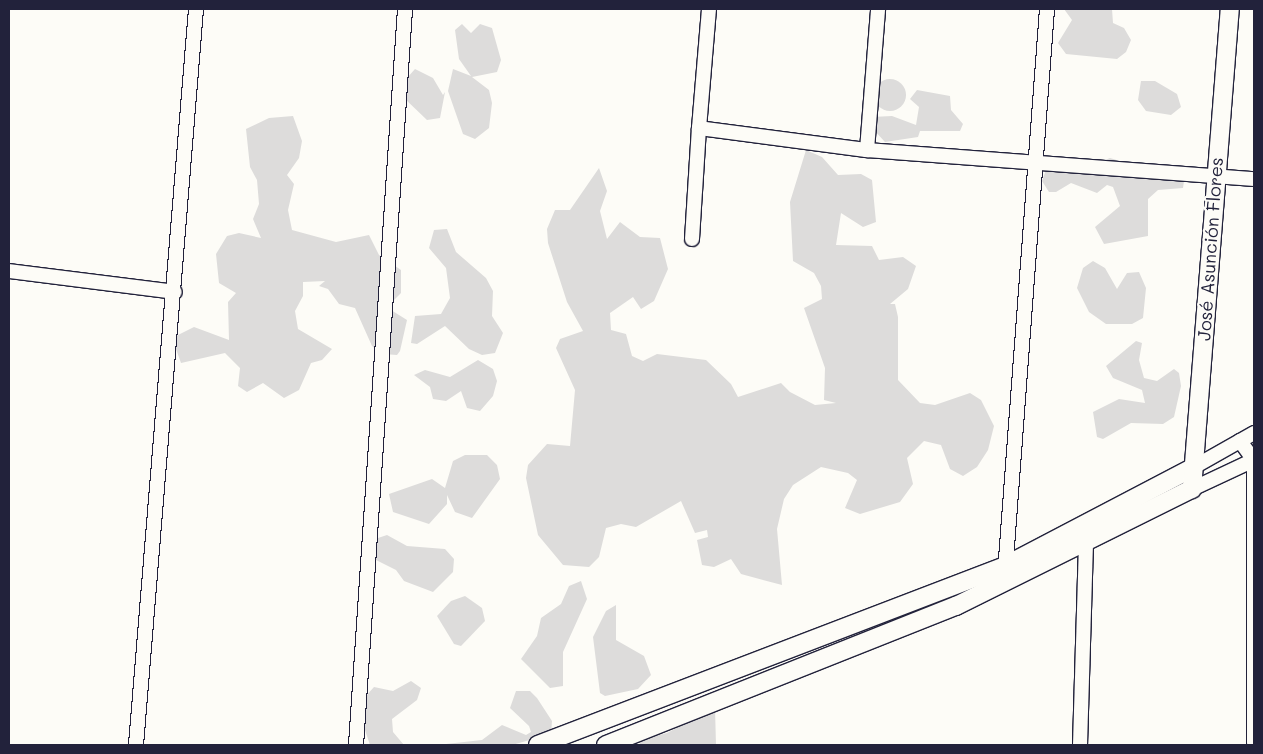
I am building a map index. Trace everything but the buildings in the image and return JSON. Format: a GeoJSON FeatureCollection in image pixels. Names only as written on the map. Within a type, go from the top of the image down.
{"type":"FeatureCollection","features":[{"type":"Feature","properties":{"kind":"street"},"geometry":{"type":"LineString","coordinates":[[136,745],[175,292],[196,9]]}},
{"type":"Feature","properties":{"kind":"street"},"geometry":{"type":"LineString","coordinates":[[356,745],[406,9]]}},
{"type":"Feature","properties":{"kind":"street"},"geometry":{"type":"LineString","coordinates":[[692,239],[709,9]]}},
{"type":"Feature","properties":{"kind":"street"},"geometry":{"type":"LineString","coordinates":[[867,150],[878,9]]}},
{"type":"Feature","properties":{"kind":"street"},"geometry":{"type":"LineString","coordinates":[[1005,574],[1047,9]]}},
{"type":"Feature","properties":{"kind":"street","name":"José Asunción Flores"},"geometry":{"type":"LineString","coordinates":[[1192,489],[1230,9]]}},
{"type":"Feature","properties":{"kind":"street"},"geometry":{"type":"LineString","coordinates":[[699,128],[867,150],[1036,159],[1254,179]]}},
{"type":"Feature","properties":{"kind":"street"},"geometry":{"type":"LineString","coordinates":[[9,272],[175,292]]}},
{"type":"Feature","properties":{"kind":"street"},"geometry":{"type":"LineString","coordinates":[[606,745],[956,606],[1005,574],[1254,432]]}},
{"type":"Feature","properties":{"kind":"street"},"geometry":{"type":"LineString","coordinates":[[1240,441],[1254,460],[1254,743]]}},
{"type":"Feature","properties":{"kind":"street"},"geometry":{"type":"LineString","coordinates":[[538,745],[1086,544],[1192,489],[1254,460]]}},
{"type":"Feature","properties":{"kind":"street"},"geometry":{"type":"LineString","coordinates":[[1080,745],[1086,544]]}},
{"type":"Feature","properties":{"kind":"shaded area"},"geometry":{"type":"Polygon","coordinates":[[[1064,9],[1112,9],[1113,23],[1124,28],[1131,40],[1126,52],[1117,59],[1066,54],[1058,43],[1072,20],[1064,9]]]}},
{"type":"Feature","properties":{"kind":"shaded area"},"geometry":{"type":"Polygon","coordinates":[[[462,24],[471,33],[480,24],[492,28],[501,60],[497,72],[472,77],[489,90],[492,103],[489,128],[475,139],[463,134],[448,91],[453,69],[471,76],[459,59],[455,30],[462,24]]]}},
{"type":"Feature","properties":{"kind":"shaded area"},"geometry":{"type":"Polygon","coordinates":[[[415,69],[433,78],[443,95],[445,92],[440,118],[427,120],[403,97],[407,78],[415,69]]]}},
{"type":"Feature","properties":{"kind":"shaded area"},"geometry":{"type":"Polygon","coordinates":[[[890,79],[901,84],[906,95],[901,106],[890,111],[879,106],[874,95],[879,84],[890,79]]]}},
{"type":"Feature","properties":{"kind":"shaded area"},"geometry":{"type":"Polygon","coordinates":[[[1141,81],[1155,81],[1177,94],[1181,107],[1171,115],[1146,111],[1138,100],[1141,81]]]}},
{"type":"Feature","properties":{"kind":"shaded area"},"geometry":{"type":"Polygon","coordinates":[[[917,90],[950,96],[951,110],[963,124],[960,131],[920,131],[918,137],[885,142],[873,129],[872,117],[892,116],[916,125],[919,107],[910,99],[917,90]]]}},
{"type":"Feature","properties":{"kind":"shaded area"},"geometry":{"type":"Polygon","coordinates":[[[293,116],[302,141],[299,158],[287,175],[294,184],[288,210],[292,230],[336,242],[369,235],[379,255],[401,270],[401,293],[392,302],[391,310],[407,320],[400,351],[397,355],[383,354],[372,346],[355,308],[339,304],[328,289],[319,286],[325,281],[303,282],[303,296],[295,311],[298,329],[332,349],[322,360],[311,363],[299,390],[284,398],[263,383],[247,392],[238,386],[240,368],[225,353],[181,363],[172,338],[194,327],[229,340],[228,302],[236,293],[219,283],[216,254],[227,236],[239,233],[261,238],[253,219],[259,204],[257,180],[250,167],[246,129],[269,118],[293,116]]]}},
{"type":"Feature","properties":{"kind":"shaded area"},"geometry":{"type":"Polygon","coordinates":[[[806,150],[822,157],[838,175],[861,174],[872,180],[876,222],[863,227],[841,213],[836,245],[872,246],[879,260],[903,257],[916,266],[908,289],[890,304],[895,304],[898,317],[898,380],[920,403],[935,405],[970,393],[981,400],[994,426],[988,450],[977,467],[963,476],[950,469],[941,445],[924,441],[907,458],[913,484],[900,502],[860,514],[845,508],[857,480],[848,473],[821,467],[793,485],[784,499],[777,529],[782,585],[741,574],[731,559],[714,567],[702,565],[697,540],[708,537],[707,530],[695,533],[681,501],[636,527],[621,524],[606,528],[599,557],[589,567],[563,565],[538,535],[526,478],[528,465],[547,444],[570,446],[575,390],[556,348],[560,339],[583,331],[567,302],[548,243],[547,229],[555,210],[570,210],[599,168],[607,191],[600,211],[607,239],[620,222],[640,237],[660,238],[668,269],[654,301],[641,309],[633,297],[610,313],[611,330],[626,334],[632,356],[643,361],[657,354],[706,360],[731,384],[738,397],[781,383],[790,392],[815,405],[836,403],[824,400],[825,368],[804,308],[822,299],[821,286],[814,273],[793,261],[790,202],[806,150]]]}},
{"type":"Feature","properties":{"kind":"shaded area"},"geometry":{"type":"Polygon","coordinates":[[[1110,158],[1184,181],[1183,188],[1158,190],[1148,199],[1148,236],[1104,244],[1095,227],[1120,206],[1113,187],[1107,185],[1097,193],[1071,183],[1056,192],[1049,192],[1042,181],[1046,170],[1073,173],[1110,158]]]}},
{"type":"Feature","properties":{"kind":"shaded area"},"geometry":{"type":"Polygon","coordinates":[[[447,229],[456,252],[486,278],[493,291],[492,316],[503,333],[495,353],[482,355],[469,349],[445,326],[417,344],[411,343],[415,316],[441,314],[450,298],[446,268],[429,248],[434,230],[447,229]]]}},
{"type":"Feature","properties":{"kind":"shaded area"},"geometry":{"type":"Polygon","coordinates":[[[1093,261],[1105,268],[1117,289],[1127,273],[1139,272],[1146,288],[1143,318],[1132,324],[1106,324],[1089,312],[1077,288],[1083,268],[1093,261]]]}},
{"type":"Feature","properties":{"kind":"shaded area"},"geometry":{"type":"Polygon","coordinates":[[[1136,341],[1142,343],[1139,360],[1144,378],[1157,381],[1174,369],[1179,373],[1181,386],[1174,417],[1163,424],[1131,423],[1103,439],[1097,437],[1093,412],[1119,399],[1145,403],[1142,390],[1113,378],[1106,366],[1136,341]]]}},
{"type":"Feature","properties":{"kind":"shaded area"},"geometry":{"type":"Polygon","coordinates":[[[478,360],[493,369],[497,381],[493,396],[480,411],[467,408],[461,391],[446,401],[433,399],[430,387],[414,375],[425,370],[450,377],[478,360]]]}},
{"type":"Feature","properties":{"kind":"shaded area"},"geometry":{"type":"Polygon","coordinates":[[[465,455],[487,455],[497,465],[500,479],[472,518],[455,512],[447,495],[447,504],[429,524],[393,512],[389,494],[432,479],[445,488],[453,461],[465,455]]]}},
{"type":"Feature","properties":{"kind":"shaded area"},"geometry":{"type":"Polygon","coordinates":[[[387,535],[407,546],[445,549],[454,559],[453,572],[433,592],[404,581],[396,570],[372,558],[375,539],[387,535]]]}},
{"type":"Feature","properties":{"kind":"shaded area"},"geometry":{"type":"Polygon","coordinates":[[[581,581],[587,599],[563,652],[563,686],[550,688],[521,659],[537,636],[541,618],[561,604],[569,586],[581,581]]]}},
{"type":"Feature","properties":{"kind":"shaded area"},"geometry":{"type":"Polygon","coordinates":[[[465,596],[482,608],[485,621],[461,646],[454,644],[437,616],[451,601],[465,596]]]}},
{"type":"Feature","properties":{"kind":"shaded area"},"geometry":{"type":"Polygon","coordinates":[[[616,605],[616,640],[644,656],[651,675],[638,689],[605,696],[600,693],[593,637],[606,611],[616,605]]]}},
{"type":"Feature","properties":{"kind":"shaded area"},"geometry":{"type":"Polygon","coordinates":[[[411,681],[421,688],[417,700],[392,719],[393,732],[404,745],[370,745],[363,724],[365,697],[374,687],[393,691],[411,681]]]}},
{"type":"Feature","properties":{"kind":"shaded area"},"geometry":{"type":"Polygon","coordinates":[[[516,691],[530,691],[537,698],[552,721],[551,734],[512,745],[437,745],[482,740],[502,725],[526,735],[531,732],[529,726],[510,708],[516,691]]]}},
{"type":"Feature","properties":{"kind":"shaded area"},"geometry":{"type":"Polygon","coordinates":[[[715,708],[716,745],[640,745],[640,740],[667,733],[715,708]]]}}]}
